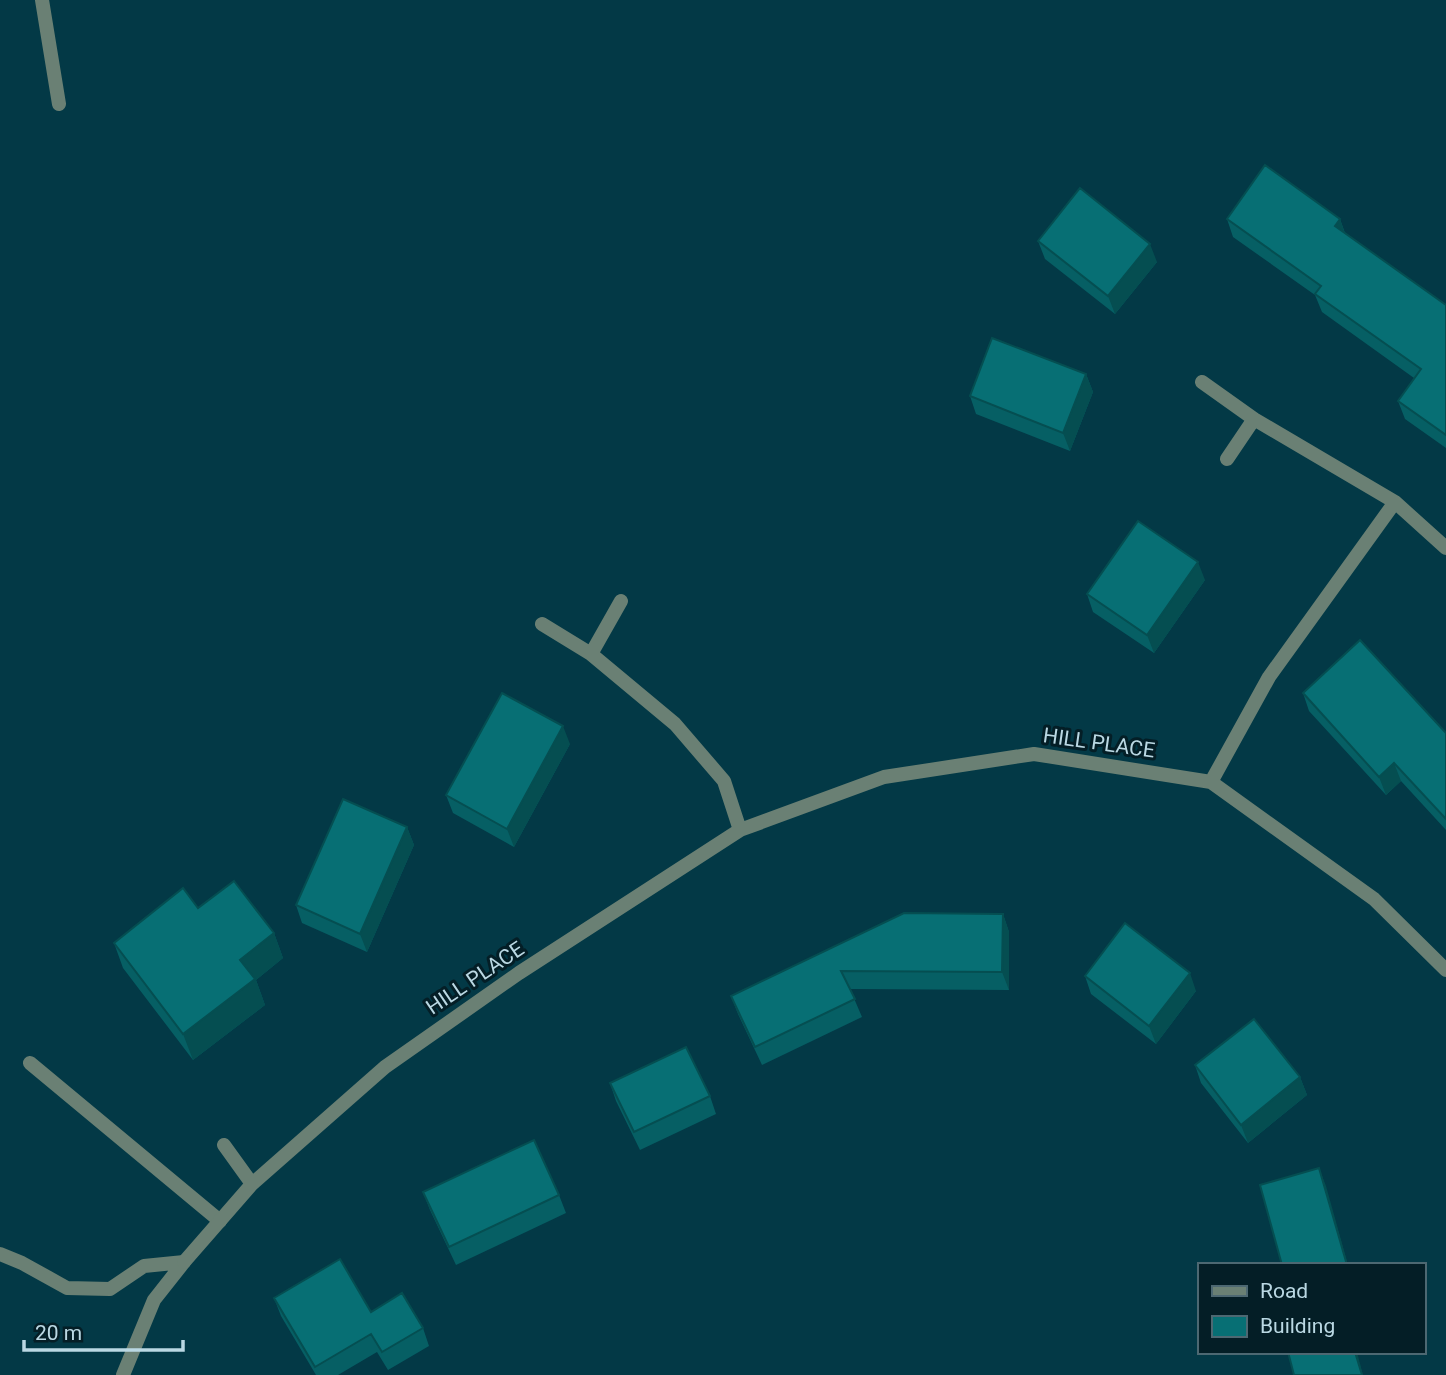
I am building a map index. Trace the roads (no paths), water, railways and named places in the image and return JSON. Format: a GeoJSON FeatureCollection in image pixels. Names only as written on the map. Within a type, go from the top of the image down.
{"type":"FeatureCollection","features":[{"type":"Feature","properties":{"kind":"street"},"geometry":{"type":"LineString","coordinates":[[42,0],[59,104]]}},
{"type":"Feature","properties":{"kind":"street"},"geometry":{"type":"LineString","coordinates":[[1202,382],[1254,419],[1395,502],[1446,548]]}},
{"type":"Feature","properties":{"kind":"street"},"geometry":{"type":"LineString","coordinates":[[1227,459],[1254,419]]}},
{"type":"Feature","properties":{"kind":"street"},"geometry":{"type":"LineString","coordinates":[[1211,782],[1269,677],[1395,502]]}},
{"type":"Feature","properties":{"kind":"street"},"geometry":{"type":"LineString","coordinates":[[591,654],[621,601]]}},
{"type":"Feature","properties":{"kind":"street"},"geometry":{"type":"LineString","coordinates":[[542,624],[591,654],[675,724],[724,781],[740,830]]}},
{"type":"Feature","properties":{"kind":"street","name":"HILL PLACE"},"geometry":{"type":"LineString","coordinates":[[123,1375],[154,1300],[184,1262],[252,1184],[385,1066],[519,973],[740,830],[884,777],[1034,754],[1211,782],[1374,899],[1446,970]]}},
{"type":"Feature","properties":{"kind":"street"},"geometry":{"type":"LineString","coordinates":[[30,1063],[220,1221]]}},
{"type":"Feature","properties":{"kind":"street"},"geometry":{"type":"LineString","coordinates":[[224,1145],[252,1184]]}},
{"type":"Feature","properties":{"kind":"street"},"geometry":{"type":"LineString","coordinates":[[0,1254],[22,1263],[67,1289],[110,1289],[144,1266],[184,1262]]}}]}
